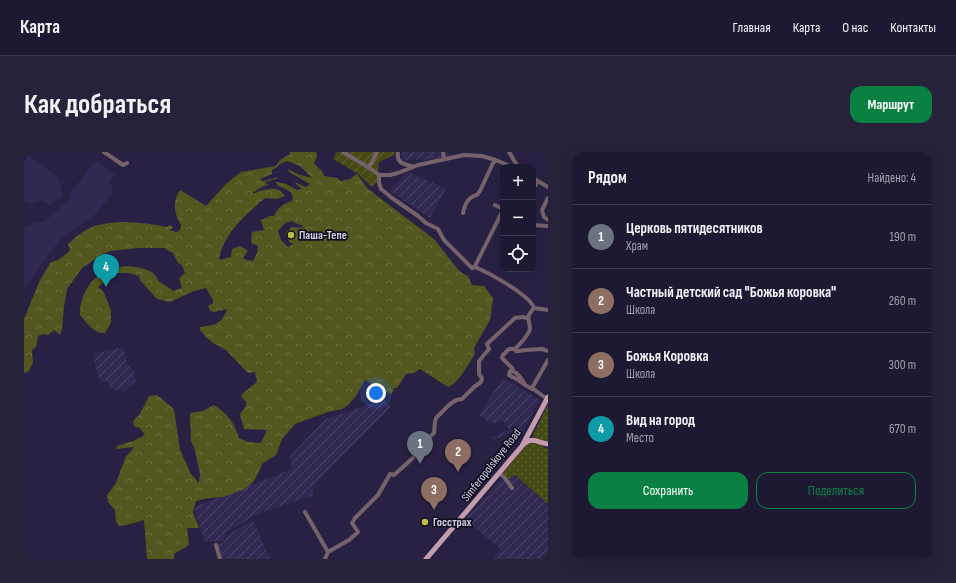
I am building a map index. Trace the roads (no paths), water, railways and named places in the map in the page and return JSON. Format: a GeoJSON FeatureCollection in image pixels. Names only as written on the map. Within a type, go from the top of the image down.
{"type":"FeatureCollection","features":[{"type":"Feature","properties":{"kind":"main road","name":"Simferopolskoye Road"},"geometry":{"type":"LineString","coordinates":[[426,559],[522,446],[548,398]]}},
{"type":"Feature","properties":{"kind":"main road"},"geometry":{"type":"LineString","coordinates":[[532,427],[530,437],[547,445]]}},
{"type":"Feature","properties":{"kind":"main road"},"geometry":{"type":"LineString","coordinates":[[522,446],[526,442],[534,440]]}},
{"type":"Feature","properties":{"kind":"street"},"geometry":{"type":"LineString","coordinates":[[104,152],[123,165],[127,163]]}},
{"type":"Feature","properties":{"kind":"street"},"geometry":{"type":"LineString","coordinates":[[343,152],[358,162],[368,166],[380,175],[390,175],[412,166],[464,155],[482,156],[505,164]]}},
{"type":"Feature","properties":{"kind":"street"},"geometry":{"type":"LineString","coordinates":[[368,166],[377,152]]}},
{"type":"Feature","properties":{"kind":"street"},"geometry":{"type":"LineString","coordinates":[[398,152],[398,160],[412,166]]}},
{"type":"Feature","properties":{"kind":"street"},"geometry":{"type":"LineString","coordinates":[[443,152],[444,159]]}},
{"type":"Feature","properties":{"kind":"street"},"geometry":{"type":"LineString","coordinates":[[509,152],[516,164]]}},
{"type":"Feature","properties":{"kind":"street"},"geometry":{"type":"LineString","coordinates":[[463,212],[465,204],[472,196],[477,195],[480,191],[492,163],[496,160]]}},
{"type":"Feature","properties":{"kind":"street"},"geometry":{"type":"LineString","coordinates":[[380,175],[379,183],[381,189],[426,223],[438,229],[450,247],[472,268],[475,267],[499,279],[529,301],[534,308]]}},
{"type":"Feature","properties":{"kind":"street"},"geometry":{"type":"LineString","coordinates":[[536,184],[538,181],[548,187]]}},
{"type":"Feature","properties":{"kind":"street"},"geometry":{"type":"LineString","coordinates":[[548,198],[542,210],[544,217],[548,220]]}},
{"type":"Feature","properties":{"kind":"street"},"geometry":{"type":"LineString","coordinates":[[495,206],[500,208]]}},
{"type":"Feature","properties":{"kind":"street"},"geometry":{"type":"LineString","coordinates":[[475,267],[500,215]]}},
{"type":"Feature","properties":{"kind":"street"},"geometry":{"type":"LineString","coordinates":[[536,226],[548,226]]}},
{"type":"Feature","properties":{"kind":"street"},"geometry":{"type":"LineString","coordinates":[[534,308],[548,310]]}},
{"type":"Feature","properties":{"kind":"street"},"geometry":{"type":"LineString","coordinates":[[515,349],[530,331],[528,315],[534,308]]}},
{"type":"Feature","properties":{"kind":"street"},"geometry":{"type":"LineString","coordinates":[[324,559],[328,552],[349,540],[358,532],[352,523],[355,518],[378,495],[390,474],[394,476],[414,457],[415,450],[434,433],[436,418],[449,405],[456,400],[462,399],[474,386],[481,382],[482,378],[479,374],[479,361],[490,349],[487,344],[515,318],[528,318]]}},
{"type":"Feature","properties":{"kind":"street"},"geometry":{"type":"LineString","coordinates":[[548,351],[542,349],[519,351],[509,349],[502,358],[512,368],[509,373],[510,377],[548,398]]}},
{"type":"Feature","properties":{"kind":"street"},"geometry":{"type":"LineString","coordinates":[[532,390],[548,360]]}},
{"type":"Feature","properties":{"kind":"street"},"geometry":{"type":"LineString","coordinates":[[499,474],[505,478],[512,488]]}},
{"type":"Feature","properties":{"kind":"street"},"geometry":{"type":"LineString","coordinates":[[305,512],[328,552]]}},
{"type":"Feature","properties":{"kind":"street"},"geometry":{"type":"LineString","coordinates":[[216,545],[220,559]]}},
{"type":"Feature","properties":{"kind":"place","name":"Паша-Тепе"},"geometry":{"type":"Point","coordinates":[291,235]}},
{"type":"Feature","properties":{"kind":"place","name":"Вид на город"},"geometry":{"type":"Point","coordinates":[106,287]}},
{"type":"Feature","properties":{"kind":"place","name":"Церковь пятидесятников"},"geometry":{"type":"Point","coordinates":[420,464]}},
{"type":"Feature","properties":{"kind":"place","name":"Частный детский сад \"Божья коровка\""},"geometry":{"type":"Point","coordinates":[458,472]}},
{"type":"Feature","properties":{"kind":"place","name":"Божья Коровка"},"geometry":{"type":"Point","coordinates":[434,510]}},
{"type":"Feature","properties":{"kind":"place","name":"Госстрах"},"geometry":{"type":"Point","coordinates":[425,522]}}]}
